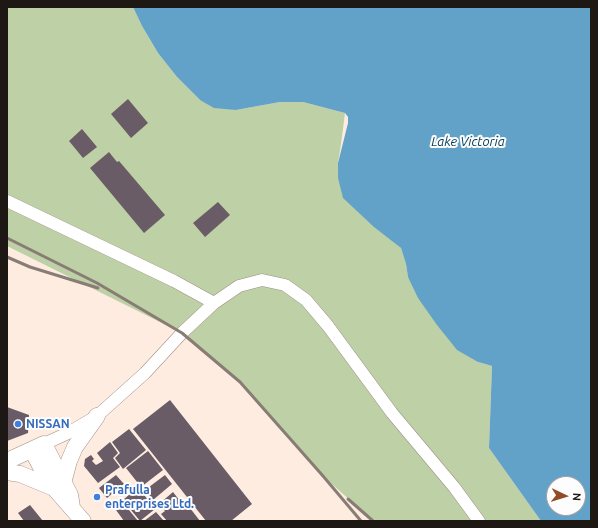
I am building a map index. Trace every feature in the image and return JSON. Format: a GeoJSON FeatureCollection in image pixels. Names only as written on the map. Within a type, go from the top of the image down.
{"type":"FeatureCollection","features":[{"type":"Feature","properties":{"kind":"main road"},"geometry":{"type":"LineString","coordinates":[[59,485],[75,447],[97,416]]}},
{"type":"Feature","properties":{"kind":"main road"},"geometry":{"type":"LineString","coordinates":[[7,461],[38,447],[43,471],[59,485],[63,499],[72,507],[83,521]]}},
{"type":"Feature","properties":{"kind":"main road"},"geometry":{"type":"LineString","coordinates":[[7,472],[20,474],[59,485]]}},
{"type":"Feature","properties":{"kind":"street"},"geometry":{"type":"LineString","coordinates":[[7,201],[174,281],[214,303]]}},
{"type":"Feature","properties":{"kind":"street"},"geometry":{"type":"LineString","coordinates":[[38,447],[68,433],[97,416],[145,373],[182,333],[214,303],[239,286],[262,280],[285,285],[306,300],[328,326],[392,413],[454,487],[479,521]]}},
{"type":"Feature","properties":{"kind":"green space"},"geometry":{"type":"Polygon","coordinates":[[[7,7],[133,7],[158,53],[177,77],[200,100],[236,110],[280,102],[303,102],[345,113],[338,163],[391,239],[401,248],[408,277],[478,362],[492,366],[489,448],[541,521],[373,521],[323,476],[240,382],[182,333],[7,246],[7,7]]]}},
{"type":"Feature","properties":{"kind":"water","name":"Lake Victoria"},"geometry":{"type":"Polygon","coordinates":[[[133,7],[591,7],[591,521],[541,521],[489,448],[492,366],[478,362],[457,350],[418,298],[408,277],[401,248],[374,227],[343,198],[338,178],[338,163],[348,123],[348,117],[345,113],[303,102],[280,102],[236,110],[214,108],[200,100],[177,77],[158,53],[133,7]]]}},
{"type":"Feature","properties":{"kind":"building"},"geometry":{"type":"Polygon","coordinates":[[[128,99],[148,123],[131,138],[111,114],[128,99]]]}},
{"type":"Feature","properties":{"kind":"building"},"geometry":{"type":"Polygon","coordinates":[[[82,129],[97,147],[83,158],[69,141],[82,129]]]}},
{"type":"Feature","properties":{"kind":"building"},"geometry":{"type":"Polygon","coordinates":[[[109,152],[117,162],[119,161],[165,215],[144,233],[90,168],[109,152]]]}},
{"type":"Feature","properties":{"kind":"building"},"geometry":{"type":"Polygon","coordinates":[[[218,202],[230,215],[205,237],[193,223],[218,202]]]}},
{"type":"Feature","properties":{"kind":"building"},"geometry":{"type":"Polygon","coordinates":[[[170,400],[252,504],[231,521],[206,521],[133,429],[170,400]]]}},
{"type":"Feature","properties":{"kind":"building","name":"NISSAN"},"geometry":{"type":"Polygon","coordinates":[[[7,407],[29,415],[28,433],[7,441],[7,407]]]}},
{"type":"Feature","properties":{"kind":"building"},"geometry":{"type":"Polygon","coordinates":[[[129,429],[146,450],[123,469],[115,458],[120,453],[112,442],[129,429]]]}},
{"type":"Feature","properties":{"kind":"building"},"geometry":{"type":"Polygon","coordinates":[[[110,442],[118,453],[113,458],[120,467],[98,483],[84,466],[85,459],[91,455],[94,459],[92,461],[96,465],[103,461],[97,453],[110,442]]]}},
{"type":"Feature","properties":{"kind":"building"},"geometry":{"type":"Polygon","coordinates":[[[148,451],[163,470],[141,487],[126,468],[148,451]]]}},
{"type":"Feature","properties":{"kind":"building"},"geometry":{"type":"Polygon","coordinates":[[[116,475],[124,484],[107,498],[99,488],[116,475]]]}},
{"type":"Feature","properties":{"kind":"building"},"geometry":{"type":"Polygon","coordinates":[[[165,475],[172,484],[153,500],[145,490],[165,475]]]}},
{"type":"Feature","properties":{"kind":"building"},"geometry":{"type":"Polygon","coordinates":[[[138,487],[155,509],[140,521],[123,500],[138,487]]]}},
{"type":"Feature","properties":{"kind":"building"},"geometry":{"type":"Polygon","coordinates":[[[173,492],[180,501],[183,499],[200,521],[167,521],[161,514],[165,511],[159,504],[173,492]]]}},
{"type":"Feature","properties":{"kind":"building"},"geometry":{"type":"Polygon","coordinates":[[[124,504],[138,521],[124,521],[116,510],[124,504]]]}},
{"type":"Feature","properties":{"kind":"building"},"geometry":{"type":"Polygon","coordinates":[[[30,505],[43,521],[24,521],[18,513],[30,505]]]}},
{"type":"Feature","properties":{"kind":"building"},"geometry":{"type":"Polygon","coordinates":[[[156,512],[164,521],[144,521],[156,512]]]}},
{"type":"Feature","properties":{"kind":"railway"},"geometry":{"type":"LineString","coordinates":[[7,238],[97,283],[182,333],[240,382],[361,521]]}},
{"type":"Feature","properties":{"kind":"railway"},"geometry":{"type":"LineString","coordinates":[[7,257],[30,267],[98,288]]}},
{"type":"Feature","properties":{"kind":"railway"},"geometry":{"type":"LineString","coordinates":[[348,499],[373,521]]}},
{"type":"Feature","properties":{"kind":"place","name":"NISSAN"},"geometry":{"type":"Point","coordinates":[18,424]}},
{"type":"Feature","properties":{"kind":"place","name":"Prafulla enterprises Ltd."},"geometry":{"type":"Point","coordinates":[97,497]}}]}
